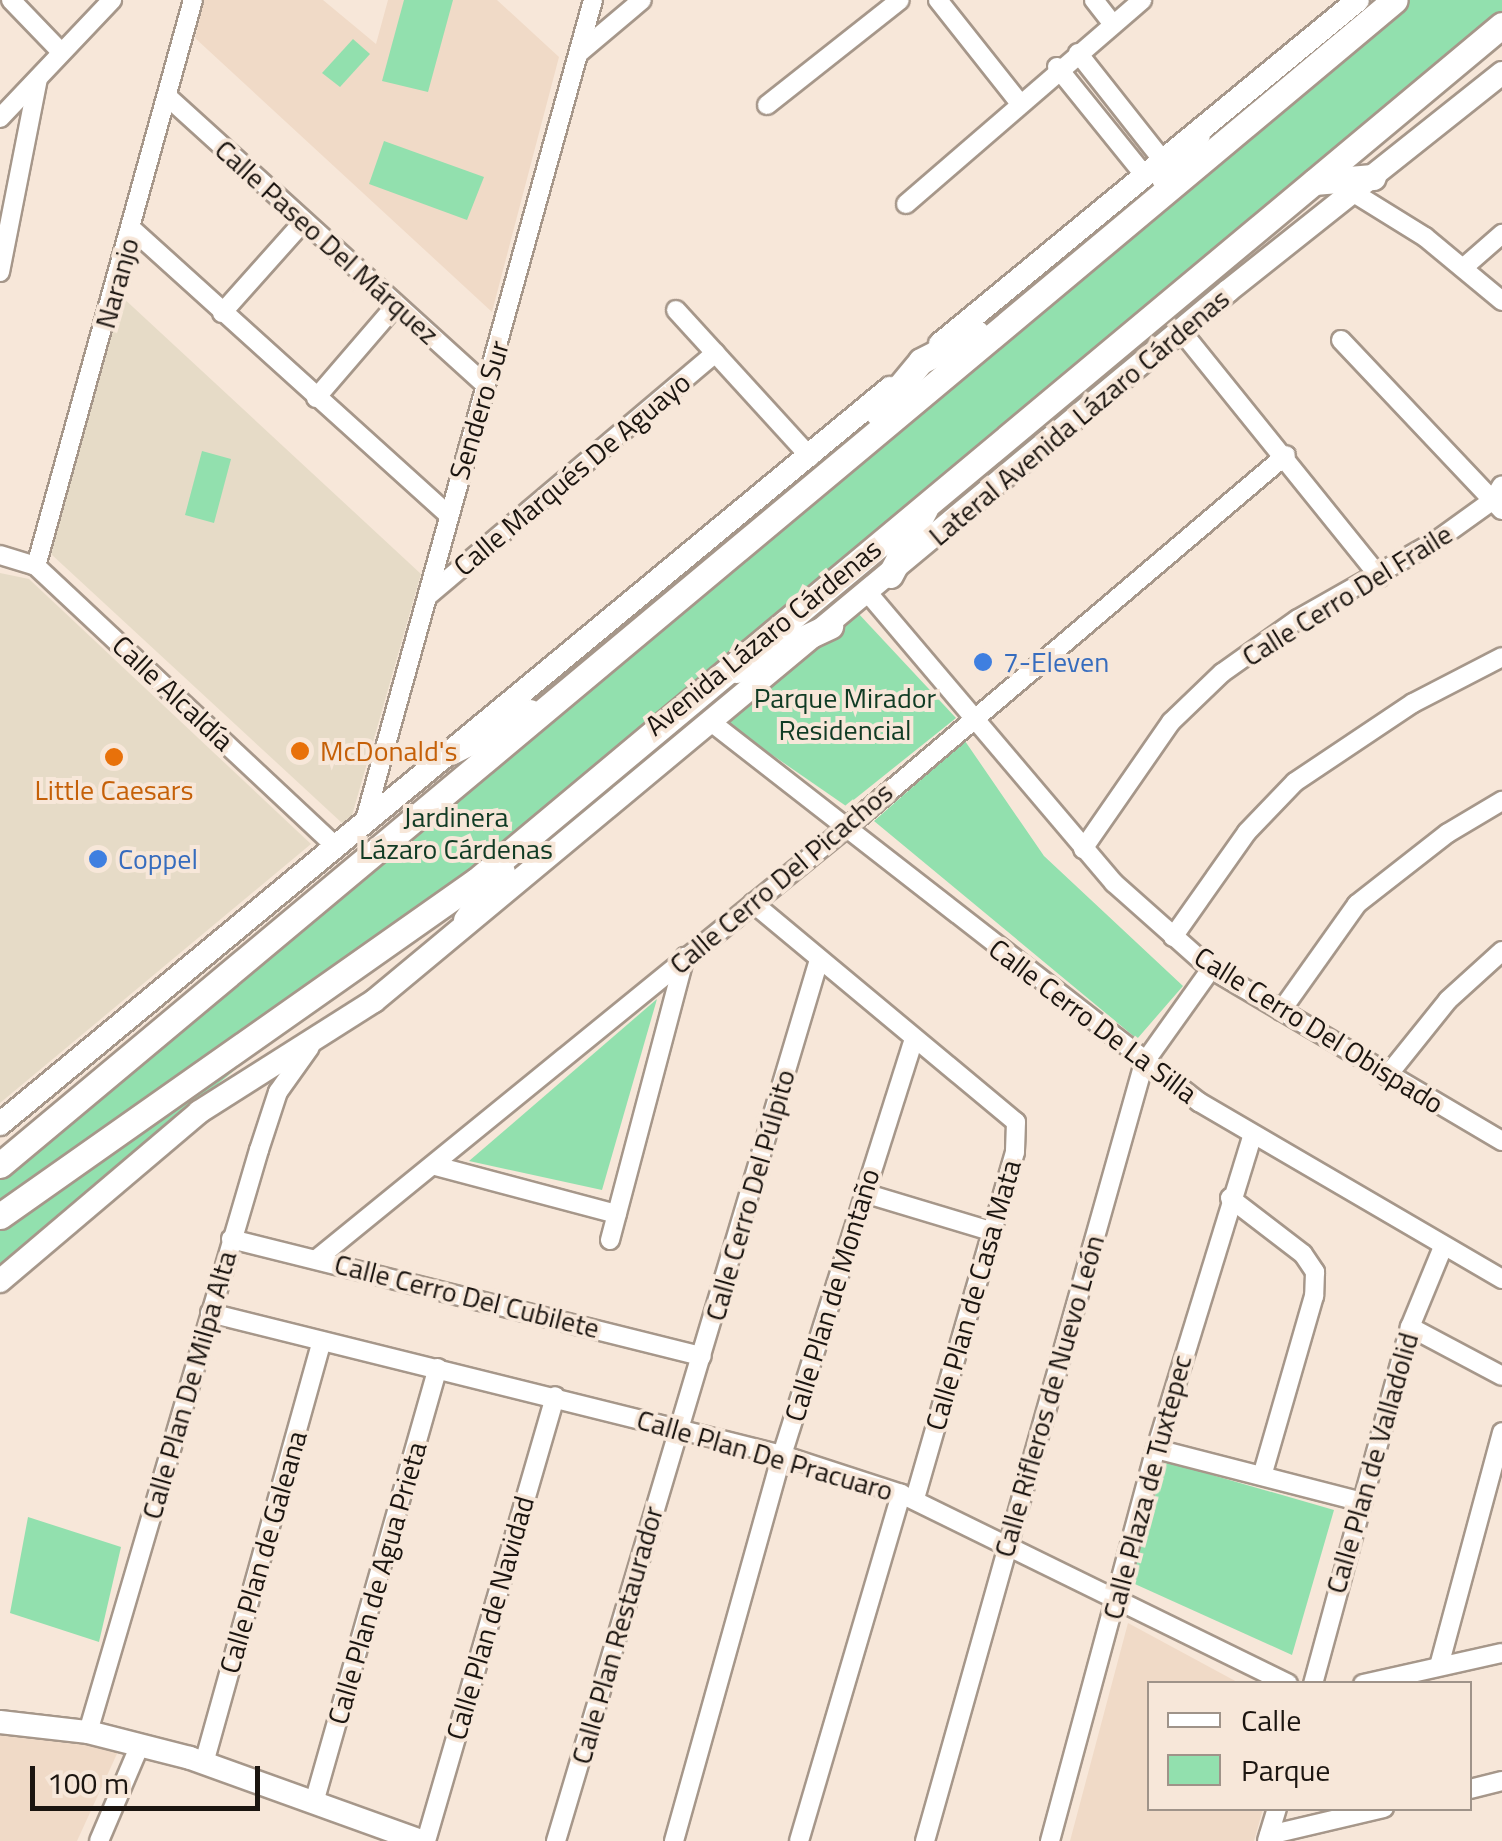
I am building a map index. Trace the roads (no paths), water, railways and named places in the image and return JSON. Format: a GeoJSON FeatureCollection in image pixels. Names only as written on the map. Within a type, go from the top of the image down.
{"type":"FeatureCollection","features":[{"type":"Feature","properties":{"kind":"highway"},"geometry":{"type":"LineString","coordinates":[[0,1164],[566,694],[1012,315],[1395,0]]}},
{"type":"Feature","properties":{"kind":"highway","name":"Avenida Lázaro Cárdenas"},"geometry":{"type":"LineString","coordinates":[[0,1216],[176,1087],[391,944],[1502,25]]}},
{"type":"Feature","properties":{"kind":"highway"},"geometry":{"type":"LineString","coordinates":[[1122,226],[1197,134]]}},
{"type":"Feature","properties":{"kind":"highway"},"geometry":{"type":"LineString","coordinates":[[1314,182],[1364,185]]}},
{"type":"Feature","properties":{"kind":"highway"},"geometry":{"type":"LineString","coordinates":[[836,464],[921,361],[1012,315]]}},
{"type":"Feature","properties":{"kind":"highway"},"geometry":{"type":"LineString","coordinates":[[890,575],[931,498]]}},
{"type":"Feature","properties":{"kind":"highway"},"geometry":{"type":"LineString","coordinates":[[721,674],[774,656],[830,626]]}},
{"type":"Feature","properties":{"kind":"highway"},"geometry":{"type":"LineString","coordinates":[[452,752],[566,694]]}},
{"type":"Feature","properties":{"kind":"highway"},"geometry":{"type":"LineString","coordinates":[[466,920],[530,832]]}},
{"type":"Feature","properties":{"kind":"main road"},"geometry":{"type":"LineString","coordinates":[[0,1124],[1358,0]]}},
{"type":"Feature","properties":{"kind":"main road","name":"Lateral Avenida Lázaro Cárdenas"},"geometry":{"type":"LineString","coordinates":[[0,1281],[199,1112],[252,1074],[310,1047],[830,626],[1182,332],[1502,73]]}},
{"type":"Feature","properties":{"kind":"main road"},"geometry":{"type":"LineString","coordinates":[[0,1722],[88,1732],[140,1744],[316,1799],[424,1841]]}},
{"type":"Feature","properties":{"kind":"street"},"geometry":{"type":"LineString","coordinates":[[11,0],[61,52]]}},
{"type":"Feature","properties":{"kind":"street"},"geometry":{"type":"LineString","coordinates":[[0,118],[112,0]]}},
{"type":"Feature","properties":{"kind":"street","name":"Naranjo"},"geometry":{"type":"LineString","coordinates":[[36,566],[132,230],[192,0]]}},
{"type":"Feature","properties":{"kind":"street"},"geometry":{"type":"LineString","coordinates":[[579,53],[642,0]]}},
{"type":"Feature","properties":{"kind":"street"},"geometry":{"type":"LineString","coordinates":[[767,105],[900,0]]}},
{"type":"Feature","properties":{"kind":"street"},"geometry":{"type":"LineString","coordinates":[[938,0],[1018,101]]}},
{"type":"Feature","properties":{"kind":"street"},"geometry":{"type":"LineString","coordinates":[[1094,0],[1113,24]]}},
{"type":"Feature","properties":{"kind":"street"},"geometry":{"type":"LineString","coordinates":[[906,204],[1057,67],[1142,0]]}},
{"type":"Feature","properties":{"kind":"street","name":"Sendero Sur"},"geometry":{"type":"LineString","coordinates":[[365,820],[591,1]]}},
{"type":"Feature","properties":{"kind":"street"},"geometry":{"type":"LineString","coordinates":[[1078,53],[1154,169]]}},
{"type":"Feature","properties":{"kind":"street"},"geometry":{"type":"LineString","coordinates":[[1057,67],[1154,169]]}},
{"type":"Feature","properties":{"kind":"street"},"geometry":{"type":"LineString","coordinates":[[0,272],[38,79]]}},
{"type":"Feature","properties":{"kind":"street","name":"Calle Paseo Del Márquez"},"geometry":{"type":"LineString","coordinates":[[168,98],[486,385]]}},
{"type":"Feature","properties":{"kind":"street"},"geometry":{"type":"LineString","coordinates":[[1364,185],[1502,301]]}},
{"type":"Feature","properties":{"kind":"street"},"geometry":{"type":"LineString","coordinates":[[222,312],[304,221]]}},
{"type":"Feature","properties":{"kind":"street"},"geometry":{"type":"LineString","coordinates":[[132,230],[448,515]]}},
{"type":"Feature","properties":{"kind":"street"},"geometry":{"type":"LineString","coordinates":[[1463,268],[1502,234]]}},
{"type":"Feature","properties":{"kind":"street"},"geometry":{"type":"LineString","coordinates":[[316,398],[396,305]]}},
{"type":"Feature","properties":{"kind":"street"},"geometry":{"type":"LineString","coordinates":[[676,310],[810,457]]}},
{"type":"Feature","properties":{"kind":"street"},"geometry":{"type":"LineString","coordinates":[[1182,332],[1286,455],[1380,577]]}},
{"type":"Feature","properties":{"kind":"street"},"geometry":{"type":"LineString","coordinates":[[1341,340],[1499,498]]}},
{"type":"Feature","properties":{"kind":"street","name":"Calle Marqués De Aguayo"},"geometry":{"type":"LineString","coordinates":[[428,596],[715,353]]}},
{"type":"Feature","properties":{"kind":"street","name":"Calle Cerro Del Picachos"},"geometry":{"type":"LineString","coordinates":[[318,1258],[436,1166],[845,829],[970,718],[1286,455]]}},
{"type":"Feature","properties":{"kind":"street","name":"Calle Cerro Del Fraile"},"geometry":{"type":"LineString","coordinates":[[1083,849],[1171,722],[1222,673],[1298,620],[1380,577],[1499,498]]}},
{"type":"Feature","properties":{"kind":"street","name":"Calle Alcaldía"},"geometry":{"type":"LineString","coordinates":[[0,555],[36,566],[337,848]]}},
{"type":"Feature","properties":{"kind":"street","name":"Calle Cerro Del Obispado"},"geometry":{"type":"LineString","coordinates":[[868,594],[1083,849],[1212,970],[1502,1140]]}},
{"type":"Feature","properties":{"kind":"street"},"geometry":{"type":"LineString","coordinates":[[1174,937],[1246,832],[1295,782],[1414,703],[1502,656]]}},
{"type":"Feature","properties":{"kind":"street","name":"Calle Cerro De La Silla"},"geometry":{"type":"LineString","coordinates":[[711,722],[1144,1062],[1252,1136],[1502,1278]]}},
{"type":"Feature","properties":{"kind":"street"},"geometry":{"type":"LineString","coordinates":[[1280,1011],[1357,904],[1426,848],[1502,802]]}},
{"type":"Feature","properties":{"kind":"street"},"geometry":{"type":"LineString","coordinates":[[753,903],[914,1039]]}},
{"type":"Feature","properties":{"kind":"street"},"geometry":{"type":"LineString","coordinates":[[1387,1076],[1448,1000],[1502,950]]}},
{"type":"Feature","properties":{"kind":"street"},"geometry":{"type":"LineString","coordinates":[[610,1240],[686,957]]}},
{"type":"Feature","properties":{"kind":"street","name":"Calle Cerro Del Púlpito"},"geometry":{"type":"LineString","coordinates":[[677,1429],[819,960]]}},
{"type":"Feature","properties":{"kind":"street","name":"Calle Rifleros de Nuevo León"},"geometry":{"type":"LineString","coordinates":[[925,1841],[1144,1062],[1212,970]]}},
{"type":"Feature","properties":{"kind":"street","name":"Calle Plan de Casa Mata"},"geometry":{"type":"LineString","coordinates":[[799,1841],[1018,1134],[1012,1114],[914,1039]]}},
{"type":"Feature","properties":{"kind":"street","name":"Calle Plan de Montaño"},"geometry":{"type":"LineString","coordinates":[[674,1841],[782,1455],[914,1039]]}},
{"type":"Feature","properties":{"kind":"street","name":"Calle Plan De Milpa Alta"},"geometry":{"type":"LineString","coordinates":[[88,1732],[230,1239],[278,1092],[310,1047]]}},
{"type":"Feature","properties":{"kind":"street","name":"Calle Plaza de Tuxtepec"},"geometry":{"type":"LineString","coordinates":[[1050,1841],[1156,1448],[1252,1136]]}},
{"type":"Feature","properties":{"kind":"street"},"geometry":{"type":"LineString","coordinates":[[436,1166],[618,1214]]}},
{"type":"Feature","properties":{"kind":"street"},"geometry":{"type":"LineString","coordinates":[[864,1193],[990,1231]]}},
{"type":"Feature","properties":{"kind":"street"},"geometry":{"type":"LineString","coordinates":[[1230,1198],[1302,1254],[1315,1272],[1314,1296],[1262,1476]]}},
{"type":"Feature","properties":{"kind":"street","name":"Calle Cerro Del Cubilete"},"geometry":{"type":"LineString","coordinates":[[230,1239],[702,1356]]}},
{"type":"Feature","properties":{"kind":"street","name":"Calle Plan de Valladolid"},"geometry":{"type":"LineString","coordinates":[[1313,1681],[1359,1501],[1410,1327],[1443,1246]]}},
{"type":"Feature","properties":{"kind":"street","name":"Calle Plan De Pracuaro"},"geometry":{"type":"LineString","coordinates":[[210,1313],[782,1455],[908,1496],[1282,1681]]}},
{"type":"Feature","properties":{"kind":"street"},"geometry":{"type":"LineString","coordinates":[[1410,1327],[1502,1376]]}},
{"type":"Feature","properties":{"kind":"street","name":"Calle Plan de Galeana"},"geometry":{"type":"LineString","coordinates":[[204,1763],[322,1341]]}},
{"type":"Feature","properties":{"kind":"street","name":"Calle Plan de Agua Prieta"},"geometry":{"type":"LineString","coordinates":[[316,1799],[438,1368]]}},
{"type":"Feature","properties":{"kind":"street","name":"Calle Plan de Navidad"},"geometry":{"type":"LineString","coordinates":[[424,1841],[555,1396]]}},
{"type":"Feature","properties":{"kind":"street","name":"Calle Plan Restaurador"},"geometry":{"type":"LineString","coordinates":[[556,1841],[677,1429]]}},
{"type":"Feature","properties":{"kind":"street"},"geometry":{"type":"LineString","coordinates":[[1439,1666],[1502,1432]]}},
{"type":"Feature","properties":{"kind":"street"},"geometry":{"type":"LineString","coordinates":[[1156,1448],[1359,1501]]}},
{"type":"Feature","properties":{"kind":"street"},"geometry":{"type":"LineString","coordinates":[[1376,1681],[1502,1653]]}},
{"type":"Feature","properties":{"kind":"street"},"geometry":{"type":"LineString","coordinates":[[99,1841],[140,1744]]}},
{"type":"Feature","properties":{"kind":"street"},"geometry":{"type":"LineString","coordinates":[[1472,1788],[1502,1781]]}},
{"type":"Feature","properties":{"kind":"street"},"geometry":{"type":"LineString","coordinates":[[1268,1838],[1276,1811]]}},
{"type":"Feature","properties":{"kind":"street"},"geometry":{"type":"LineString","coordinates":[[1268,1838],[1372,1811]]}},
{"type":"Feature","properties":{"kind":"place","name":"7-Eleven"},"geometry":{"type":"Point","coordinates":[983,662]}},
{"type":"Feature","properties":{"kind":"place","name":"McDonald's"},"geometry":{"type":"Point","coordinates":[300,751]}},
{"type":"Feature","properties":{"kind":"place","name":"Little Caesars"},"geometry":{"type":"Point","coordinates":[114,757]}},
{"type":"Feature","properties":{"kind":"place","name":"Coppel"},"geometry":{"type":"Point","coordinates":[98,859]}},
{"type":"Feature","properties":{"kind":"park label","name":"Parque Mirador Residencial"},"geometry":{"type":"Point","coordinates":[845,714]}},
{"type":"Feature","properties":{"kind":"park label","name":"Jardinera Lázaro Cárdenas"},"geometry":{"type":"Point","coordinates":[456,833]}}]}
